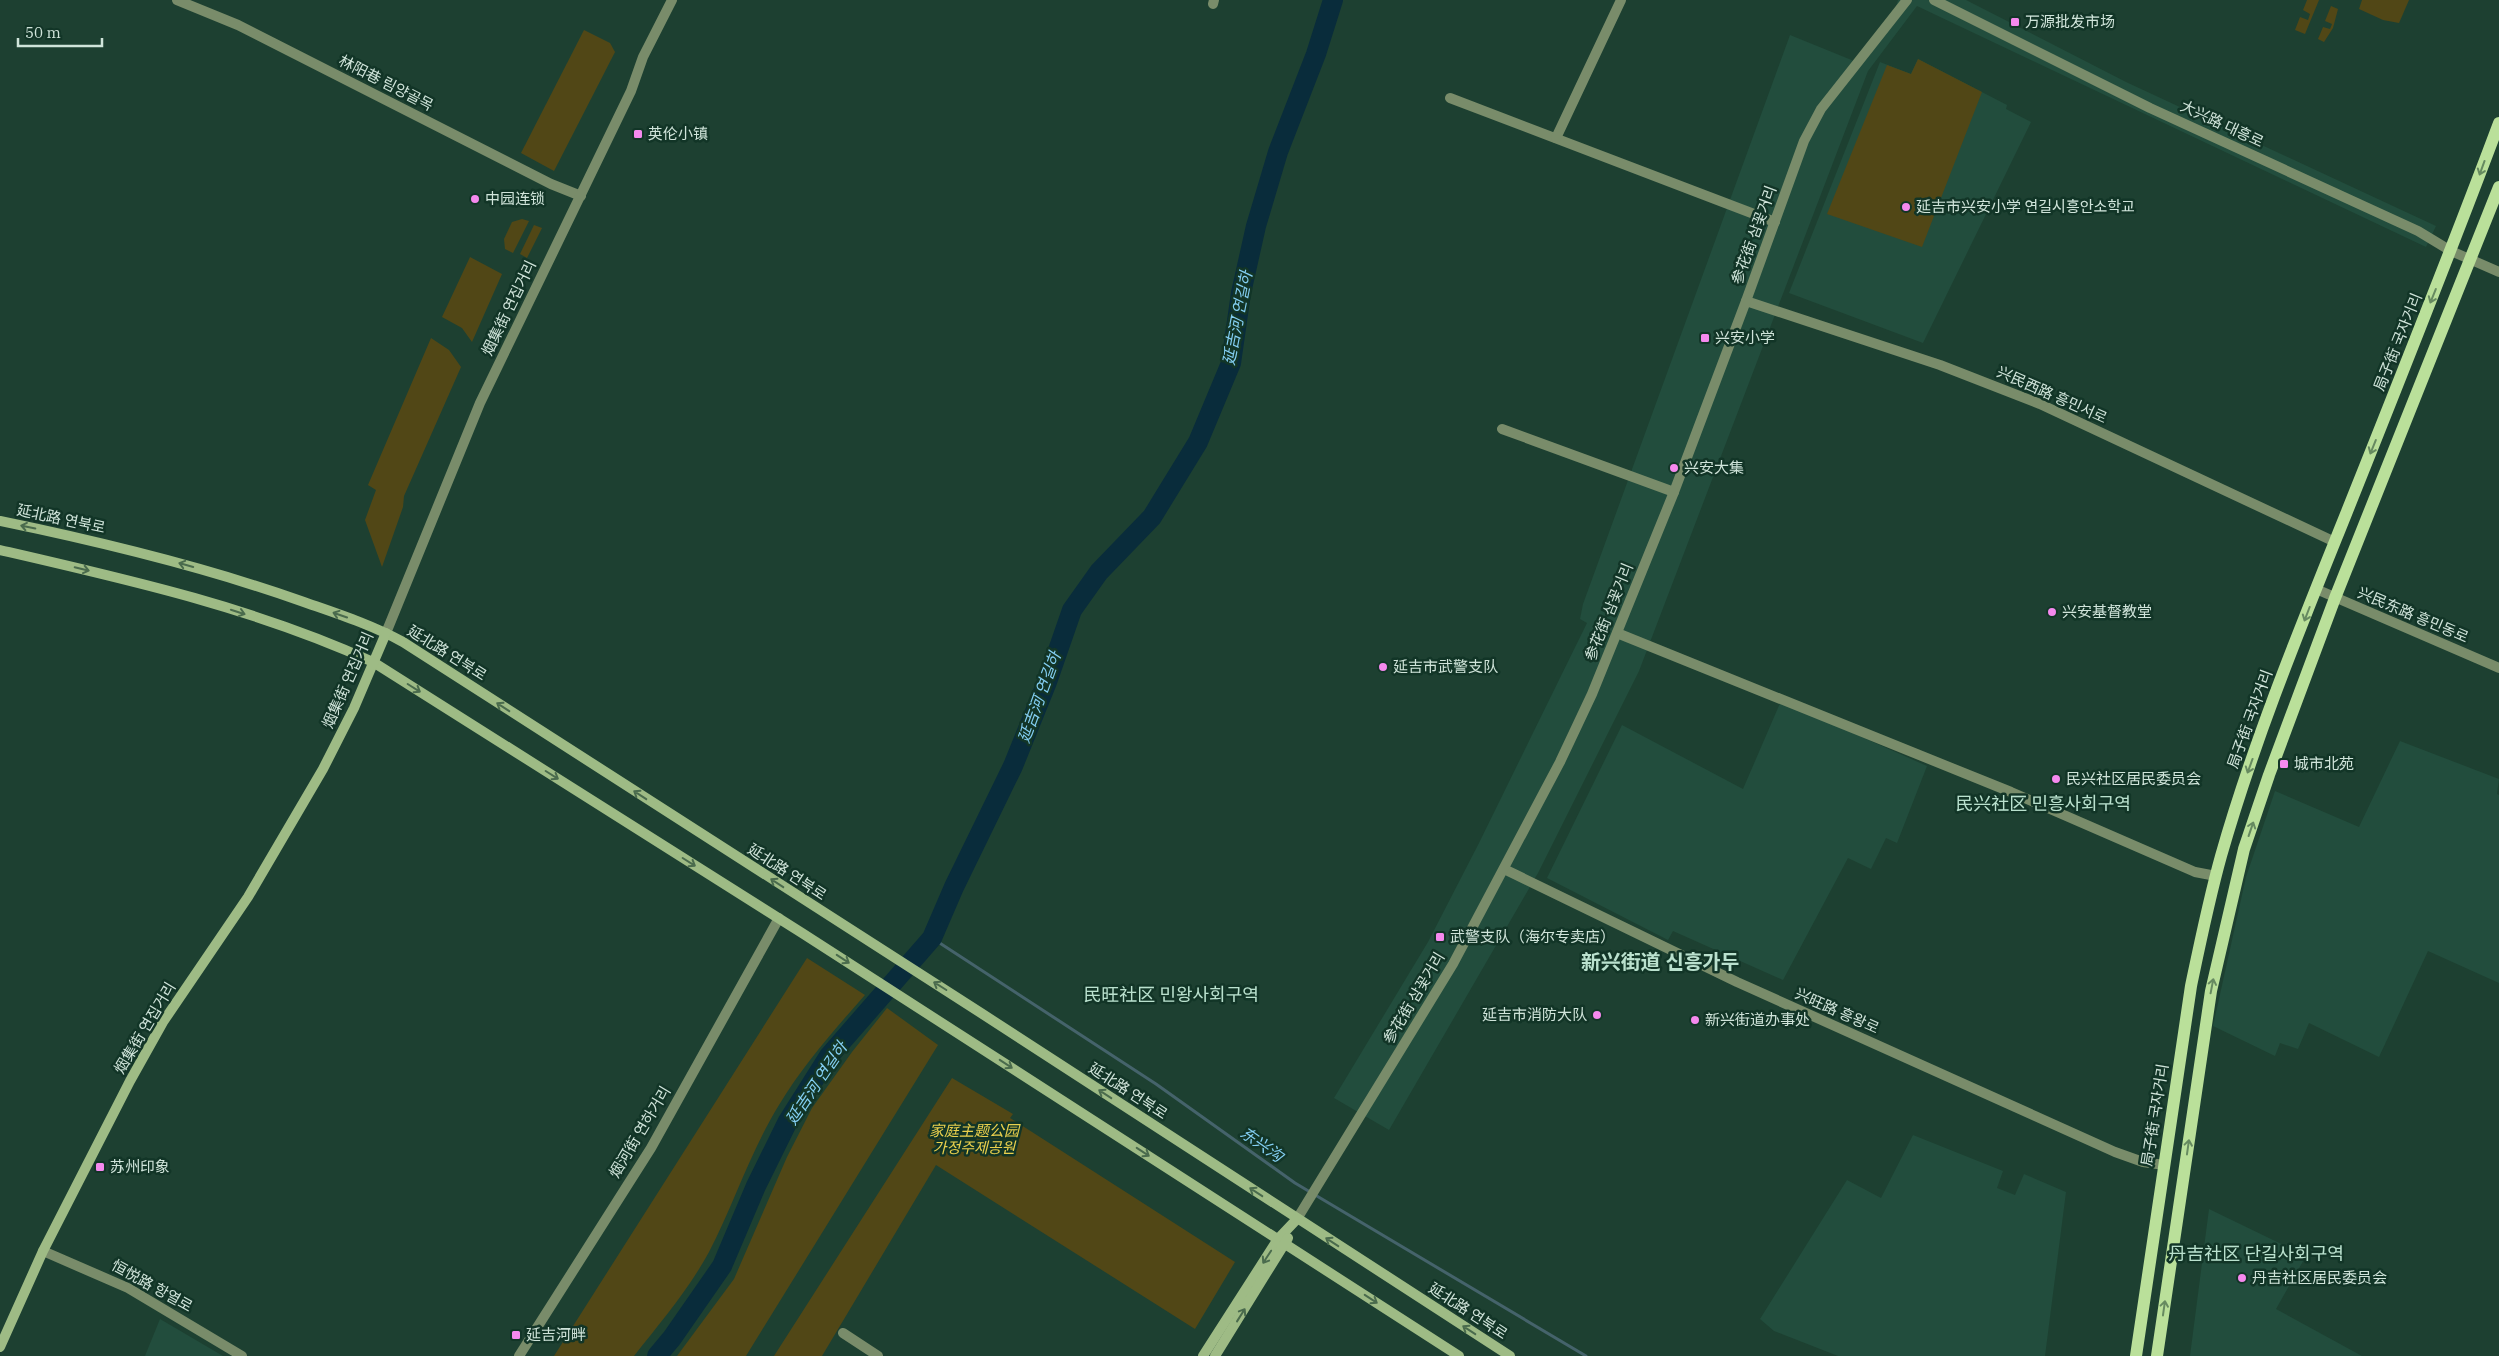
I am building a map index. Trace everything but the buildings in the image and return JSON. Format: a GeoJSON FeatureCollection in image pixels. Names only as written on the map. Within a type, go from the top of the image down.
{"type":"FeatureCollection","features":[{"type":"Feature","properties":{"kind":"main road","name":"局子街 국자거리"},"geometry":{"type":"LineString","coordinates":[[2136,1356],[2191,986],[2216,876],[2248,770],[2316,589],[2451,251],[2499,123]]}},
{"type":"Feature","properties":{"kind":"main road"},"geometry":{"type":"LineString","coordinates":[[2157,1356],[2211,991],[2226,919],[2244,849],[2269,775],[2335,598],[2499,187]]}},
{"type":"Feature","properties":{"kind":"main road","name":"延北路 연북로"},"geometry":{"type":"LineString","coordinates":[[0,521],[110,544],[196,567],[280,594],[386,633],[981,1013],[1510,1356]]}},
{"type":"Feature","properties":{"kind":"main road"},"geometry":{"type":"LineString","coordinates":[[0,550],[102,573],[230,609],[328,642],[373,662],[802,933],[1459,1356]]}},
{"type":"Feature","properties":{"kind":"main road","name":"烟集街 연집거리"},"geometry":{"type":"LineString","coordinates":[[0,1346],[43,1251],[130,1081],[163,1022],[248,897],[323,769],[354,708],[386,633]]}},
{"type":"Feature","properties":{"kind":"main road","name":"参花街 삼꽃거리"},"geometry":{"type":"LineString","coordinates":[[1203,1356],[1296,1219]]}},
{"type":"Feature","properties":{"kind":"main road","name":"参花街 삼꽃거리"},"geometry":{"type":"LineString","coordinates":[[1215,1356],[1282,1241]]}},
{"type":"Feature","properties":{"kind":"street","name":"林阳巷 림양골목"},"geometry":{"type":"LineString","coordinates":[[177,0],[238,25],[552,184],[581,196]]}},
{"type":"Feature","properties":{"kind":"street","name":"烟集街 연집거리"},"geometry":{"type":"LineString","coordinates":[[386,633],[480,403],[581,196],[631,91],[643,57],[672,0]]}},
{"type":"Feature","properties":{"kind":"street"},"geometry":{"type":"LineString","coordinates":[[1556,138],[1621,0]]}},
{"type":"Feature","properties":{"kind":"street","name":"参花街 삼꽃거리"},"geometry":{"type":"LineString","coordinates":[[1296,1219],[1309,1201],[1453,964],[1560,762],[1617,633],[1674,492],[1804,141],[1816,117],[1907,0]]}},
{"type":"Feature","properties":{"kind":"street","name":"大兴路 대흥로"},"geometry":{"type":"LineString","coordinates":[[1934,0],[2145,105],[2418,231],[2451,251],[2499,272]]}},
{"type":"Feature","properties":{"kind":"street"},"geometry":{"type":"LineString","coordinates":[[1450,98],[1775,222]]}},
{"type":"Feature","properties":{"kind":"street","name":"兴民西路 흥민서로"},"geometry":{"type":"LineString","coordinates":[[1746,301],[1940,365],[2040,404],[2335,542]]}},
{"type":"Feature","properties":{"kind":"street"},"geometry":{"type":"LineString","coordinates":[[1502,429],[1674,492]]}},
{"type":"Feature","properties":{"kind":"street","name":"兴民东路 흥민동로"},"geometry":{"type":"LineString","coordinates":[[2316,589],[2499,668]]}},
{"type":"Feature","properties":{"kind":"street"},"geometry":{"type":"LineString","coordinates":[[1617,633],[2012,792],[2195,872],[2216,876]]}},
{"type":"Feature","properties":{"kind":"street","name":"兴旺路 흥왕로"},"geometry":{"type":"LineString","coordinates":[[1504,869],[1737,982],[2034,1116],[2116,1152],[2143,1162],[2164,1165]]}},
{"type":"Feature","properties":{"kind":"street","name":"烟河街 연하거리"},"geometry":{"type":"LineString","coordinates":[[519,1356],[651,1148],[778,918]]}},
{"type":"Feature","properties":{"kind":"street","name":"恒悦路 항열로"},"geometry":{"type":"LineString","coordinates":[[43,1251],[128,1288],[242,1356]]}},
{"type":"Feature","properties":{"kind":"street"},"geometry":{"type":"LineString","coordinates":[[843,1334],[878,1356]]}},
{"type":"Feature","properties":{"kind":"shaded area","name":"兴安大集"},"geometry":{"type":"Polygon","coordinates":[[[1898,0],[1966,0],[2126,82],[2436,226],[2426,247],[1917,6],[1868,71],[1639,671],[1538,873],[1389,1130],[1334,1098],[1428,942],[1587,623],[1580,619],[1583,604],[1790,35],[1854,61],[1895,10],[1898,0]]]}},
{"type":"Feature","properties":{"kind":"shaded area","name":"延吉市兴安小学 연길시흥안소학교"},"geometry":{"type":"Polygon","coordinates":[[[1918,59],[2007,105],[2006,109],[2031,122],[1923,343],[1789,293],[1880,62],[1911,74],[1918,59]]]}},
{"type":"Feature","properties":{"kind":"shaded area"},"geometry":{"type":"Polygon","coordinates":[[[1781,701],[1927,766],[1897,843],[1886,838],[1871,869],[1848,858],[1783,980],[1673,931],[1668,940],[1547,878],[1622,725],[1743,789],[1781,701]]]}},
{"type":"Feature","properties":{"kind":"shaded area"},"geometry":{"type":"Polygon","coordinates":[[[2400,741],[2499,779],[2497,794],[2499,795],[2499,983],[2428,951],[2379,1057],[2309,1023],[2298,1049],[2280,1043],[2275,1056],[2213,1026],[2246,877],[2275,791],[2359,827],[2400,741]]]}},
{"type":"Feature","properties":{"kind":"shaded area"},"geometry":{"type":"Polygon","coordinates":[[[1913,1135],[2003,1171],[1997,1188],[2015,1195],[2024,1174],[2066,1192],[2045,1356],[1838,1356],[1774,1331],[1760,1319],[1847,1180],[1881,1198],[1913,1135]]]}},
{"type":"Feature","properties":{"kind":"shaded area"},"geometry":{"type":"Polygon","coordinates":[[[2209,1209],[2306,1256],[2276,1309],[2362,1356],[2190,1356],[2209,1209]]]}},
{"type":"Feature","properties":{"kind":"shaded area"},"geometry":{"type":"Polygon","coordinates":[[[160,1319],[223,1356],[145,1356],[160,1319]]]}},
{"type":"Feature","properties":{"kind":"green space"},"geometry":{"type":"Polygon","coordinates":[[[2307,0],[2319,0],[2305,34],[2295,30],[2300,17],[2308,20],[2310,14],[2303,10],[2307,0]]]}},
{"type":"Feature","properties":{"kind":"green space"},"geometry":{"type":"Polygon","coordinates":[[[2362,0],[2409,0],[2399,23],[2383,20],[2359,9],[2362,0]]]}},
{"type":"Feature","properties":{"kind":"green space"},"geometry":{"type":"Polygon","coordinates":[[[2331,6],[2338,9],[2333,28],[2324,42],[2318,39],[2323,27],[2330,29],[2332,24],[2325,21],[2331,6]]]}},
{"type":"Feature","properties":{"kind":"green space"},"geometry":{"type":"Polygon","coordinates":[[[584,30],[610,43],[615,52],[554,171],[521,153],[584,30]]]}},
{"type":"Feature","properties":{"kind":"green space"},"geometry":{"type":"Polygon","coordinates":[[[1918,59],[1982,92],[1922,247],[1827,214],[1887,65],[1911,74],[1918,59]]]}},
{"type":"Feature","properties":{"kind":"green space"},"geometry":{"type":"Polygon","coordinates":[[[522,219],[529,221],[513,253],[505,249],[504,239],[512,222],[522,219]]]}},
{"type":"Feature","properties":{"kind":"green space"},"geometry":{"type":"Polygon","coordinates":[[[534,225],[542,228],[527,258],[520,254],[534,225]]]}},
{"type":"Feature","properties":{"kind":"green space"},"geometry":{"type":"Polygon","coordinates":[[[470,257],[502,274],[472,342],[462,328],[442,317],[470,257]]]}},
{"type":"Feature","properties":{"kind":"green space"},"geometry":{"type":"Polygon","coordinates":[[[431,338],[449,350],[461,367],[404,496],[403,507],[382,567],[365,520],[376,490],[368,485],[431,338]]]}},
{"type":"Feature","properties":{"kind":"green space"},"geometry":{"type":"Polygon","coordinates":[[[807,958],[865,995],[831,1034],[788,1090],[759,1141],[718,1234],[701,1266],[674,1306],[634,1356],[554,1356],[807,958]]]}},
{"type":"Feature","properties":{"kind":"green space"},"geometry":{"type":"Polygon","coordinates":[[[887,1008],[938,1045],[746,1356],[677,1356],[734,1279],[787,1157],[812,1108],[852,1052],[887,1008]]]}},
{"type":"Feature","properties":{"kind":"green space","name":"家庭主题公园 가정주제공원"},"geometry":{"type":"Polygon","coordinates":[[[952,1078],[1013,1114],[1010,1118],[1235,1262],[1195,1329],[936,1165],[822,1356],[774,1356],[952,1078]]]}},
{"type":"Feature","properties":{"kind":"waterway","name":"延吉河 연길하"},"geometry":{"type":"LineString","coordinates":[[657,1356],[672,1338],[722,1266],[756,1186],[788,1121],[829,1056],[932,938],[954,887],[1013,766],[1047,682],[1072,610],[1099,572],[1152,517],[1198,442],[1231,363],[1241,293],[1256,226],[1278,152],[1316,54],[1333,0]]}},
{"type":"Feature","properties":{"kind":"waterway","name":"东兴沟"},"geometry":{"type":"LineString","coordinates":[[932,938],[1156,1084],[1295,1183],[1586,1356]]}},
{"type":"Feature","properties":{"kind":"place","name":"万源批发市场"},"geometry":{"type":"Point","coordinates":[2015,22]}},
{"type":"Feature","properties":{"kind":"place","name":"英伦小镇"},"geometry":{"type":"Point","coordinates":[638,134]}},
{"type":"Feature","properties":{"kind":"place","name":"中园连锁"},"geometry":{"type":"Point","coordinates":[475,199]}},
{"type":"Feature","properties":{"kind":"place","name":"延吉市兴安小学 연길시흥안소학교"},"geometry":{"type":"Point","coordinates":[1906,207]}},
{"type":"Feature","properties":{"kind":"place","name":"兴安小学"},"geometry":{"type":"Point","coordinates":[1705,338]}},
{"type":"Feature","properties":{"kind":"place","name":"兴安大集"},"geometry":{"type":"Point","coordinates":[1674,468]}},
{"type":"Feature","properties":{"kind":"place","name":"兴安基督教堂"},"geometry":{"type":"Point","coordinates":[2052,612]}},
{"type":"Feature","properties":{"kind":"place","name":"延吉市武警支队"},"geometry":{"type":"Point","coordinates":[1383,667]}},
{"type":"Feature","properties":{"kind":"place","name":"城市北苑"},"geometry":{"type":"Point","coordinates":[2284,764]}},
{"type":"Feature","properties":{"kind":"place","name":"民兴社区居民委员会"},"geometry":{"type":"Point","coordinates":[2056,779]}},
{"type":"Feature","properties":{"kind":"place","name":"武警支队（海尔专卖店）"},"geometry":{"type":"Point","coordinates":[1440,937]}},
{"type":"Feature","properties":{"kind":"place","name":"延吉市消防大队"},"geometry":{"type":"Point","coordinates":[1597,1015]}},
{"type":"Feature","properties":{"kind":"place","name":"新兴街道办事处"},"geometry":{"type":"Point","coordinates":[1695,1020]}},
{"type":"Feature","properties":{"kind":"place","name":"苏州印象"},"geometry":{"type":"Point","coordinates":[100,1167]}},
{"type":"Feature","properties":{"kind":"place","name":"丹吉社区居民委员会"},"geometry":{"type":"Point","coordinates":[2242,1278]}},
{"type":"Feature","properties":{"kind":"place","name":"延吉河畔"},"geometry":{"type":"Point","coordinates":[516,1335]}},
{"type":"Feature","properties":{"kind":"district","name":"民兴社区 민흥사회구역"},"geometry":{"type":"Point","coordinates":[2043,804]}},
{"type":"Feature","properties":{"kind":"district","name":"新兴街道 신흥가두"},"geometry":{"type":"Point","coordinates":[1660,962]}},
{"type":"Feature","properties":{"kind":"district","name":"民旺社区 민왕사회구역"},"geometry":{"type":"Point","coordinates":[1171,995]}},
{"type":"Feature","properties":{"kind":"district","name":"丹吉社区 단길사회구역"},"geometry":{"type":"Point","coordinates":[2256,1254]}}]}
